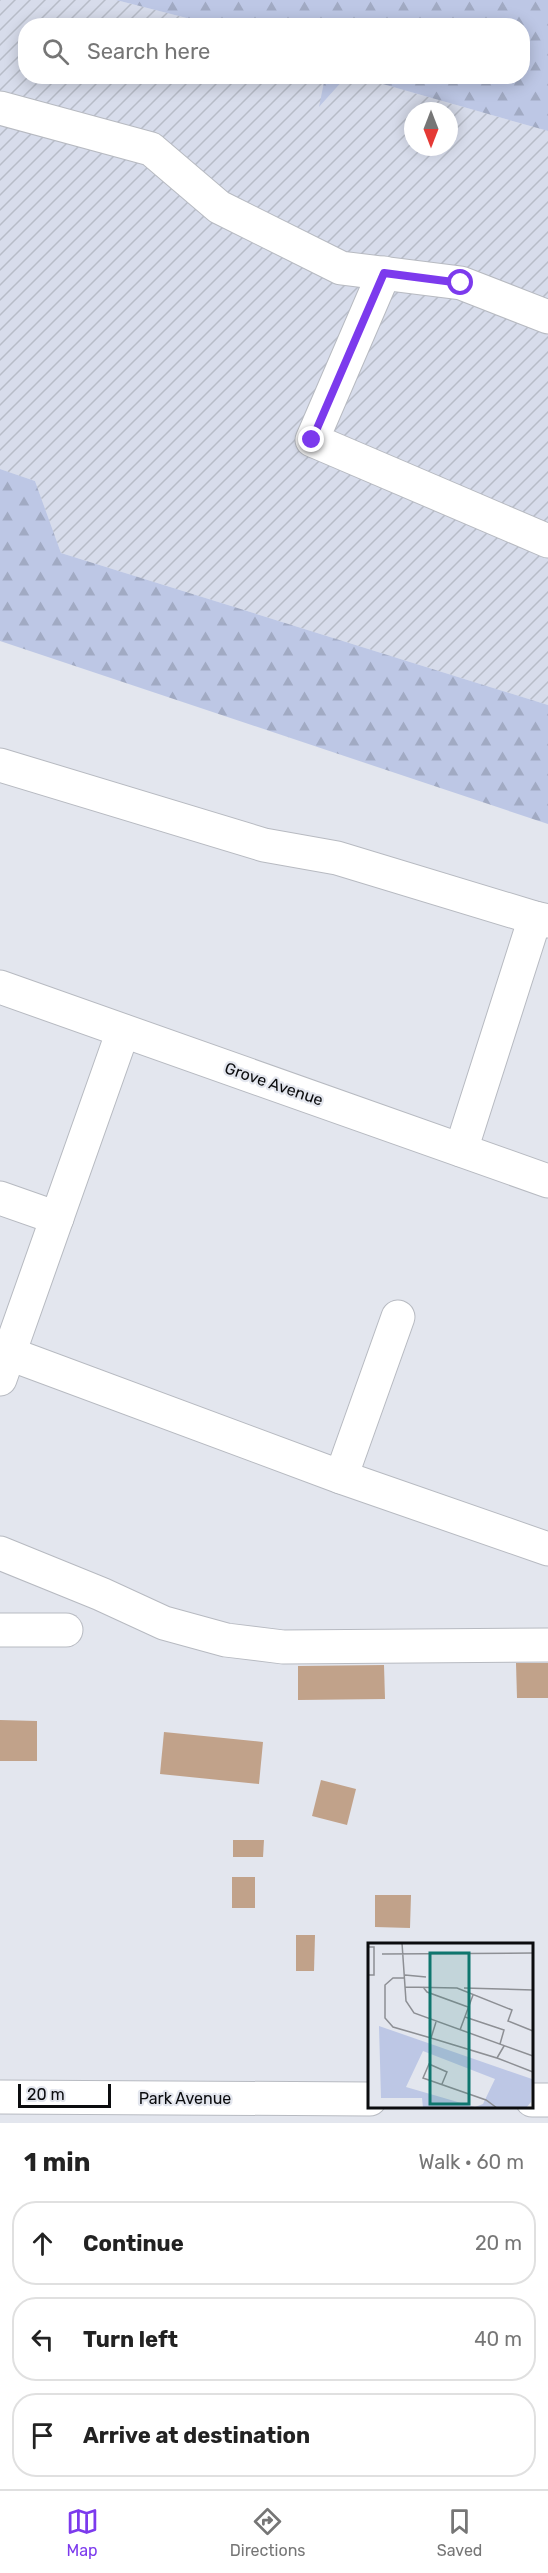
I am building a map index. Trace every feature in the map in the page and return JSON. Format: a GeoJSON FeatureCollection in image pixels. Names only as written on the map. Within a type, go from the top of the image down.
{"type":"FeatureCollection","features":[{"type":"Feature","properties":{"kind":"street"},"geometry":{"type":"LineString","coordinates":[[0,108],[151,149],[219,207],[340,268],[461,283],[548,317]]}},
{"type":"Feature","properties":{"kind":"street"},"geometry":{"type":"LineString","coordinates":[[384,273],[312,440],[548,541]]}},
{"type":"Feature","properties":{"kind":"street"},"geometry":{"type":"LineString","coordinates":[[0,765],[264,845],[337,858],[541,920],[461,1150]]}},
{"type":"Feature","properties":{"kind":"street","name":"Grove Avenue"},"geometry":{"type":"LineString","coordinates":[[0,987],[548,1181]]}},
{"type":"Feature","properties":{"kind":"street"},"geometry":{"type":"LineString","coordinates":[[123,1030],[5,1366],[548,1549]]}},
{"type":"Feature","properties":{"kind":"street"},"geometry":{"type":"LineString","coordinates":[[0,1198],[57,1218]]}},
{"type":"Feature","properties":{"kind":"street"},"geometry":{"type":"LineString","coordinates":[[340,1478],[398,1317]]}},
{"type":"Feature","properties":{"kind":"street"},"geometry":{"type":"LineString","coordinates":[[0,1553],[101,1594],[164,1623],[226,1640],[283,1647],[548,1644]]}},
{"type":"Feature","properties":{"kind":"street"},"geometry":{"type":"LineString","coordinates":[[0,1630],[66,1630]]}},
{"type":"Feature","properties":{"kind":"street","name":"Park Avenue"},"geometry":{"type":"LineString","coordinates":[[0,2097],[368,2099]]}},
{"type":"Feature","properties":{"kind":"shaded area"},"geometry":{"type":"Polygon","coordinates":[[[0,0],[116,0],[187,18],[18,18],[18,84],[324,84],[320,106],[340,84],[383,84],[446,102],[404,102],[404,156],[458,156],[458,105],[548,131],[548,705],[61,553],[35,481],[0,469],[0,0]]]}},
{"type":"Feature","properties":{"kind":"green space"},"geometry":{"type":"Polygon","coordinates":[[[116,0],[548,0],[548,131],[458,105],[458,102],[446,102],[383,84],[530,84],[530,18],[187,18],[116,0]]]}},
{"type":"Feature","properties":{"kind":"green space"},"geometry":{"type":"Polygon","coordinates":[[[324,84],[340,84],[319,107],[324,84]]]}},
{"type":"Feature","properties":{"kind":"green space"},"geometry":{"type":"Polygon","coordinates":[[[0,469],[35,481],[61,553],[548,705],[548,824],[0,641],[0,469]]]}},
{"type":"Feature","properties":{"kind":"building"},"geometry":{"type":"Polygon","coordinates":[[[516,1663],[548,1663],[548,1698],[517,1698],[516,1663]]]}},
{"type":"Feature","properties":{"kind":"building"},"geometry":{"type":"Polygon","coordinates":[[[384,1665],[385,1699],[298,1700],[298,1666],[384,1665]]]}},
{"type":"Feature","properties":{"kind":"building"},"geometry":{"type":"Polygon","coordinates":[[[0,1720],[37,1721],[37,1761],[0,1761],[0,1720]]]}},
{"type":"Feature","properties":{"kind":"building"},"geometry":{"type":"Polygon","coordinates":[[[164,1732],[263,1742],[259,1784],[160,1774],[164,1732]]]}},
{"type":"Feature","properties":{"kind":"building"},"geometry":{"type":"Polygon","coordinates":[[[321,1780],[356,1789],[347,1825],[312,1816],[321,1780]]]}},
{"type":"Feature","properties":{"kind":"building"},"geometry":{"type":"Polygon","coordinates":[[[233,1840],[264,1840],[263,1857],[233,1857],[233,1840]]]}},
{"type":"Feature","properties":{"kind":"building"},"geometry":{"type":"Polygon","coordinates":[[[232,1877],[255,1877],[255,1908],[232,1908],[232,1877]]]}},
{"type":"Feature","properties":{"kind":"building"},"geometry":{"type":"Polygon","coordinates":[[[375,1895],[411,1895],[410,1928],[375,1927],[375,1895]]]}},
{"type":"Feature","properties":{"kind":"building"},"geometry":{"type":"Polygon","coordinates":[[[296,1935],[315,1935],[314,1971],[296,1971],[296,1935]]]}},
{"type":"Feature","properties":{"kind":"route"},"geometry":{"type":"LineString","coordinates":[[312,440],[384,273],[461,283]]}}]}
